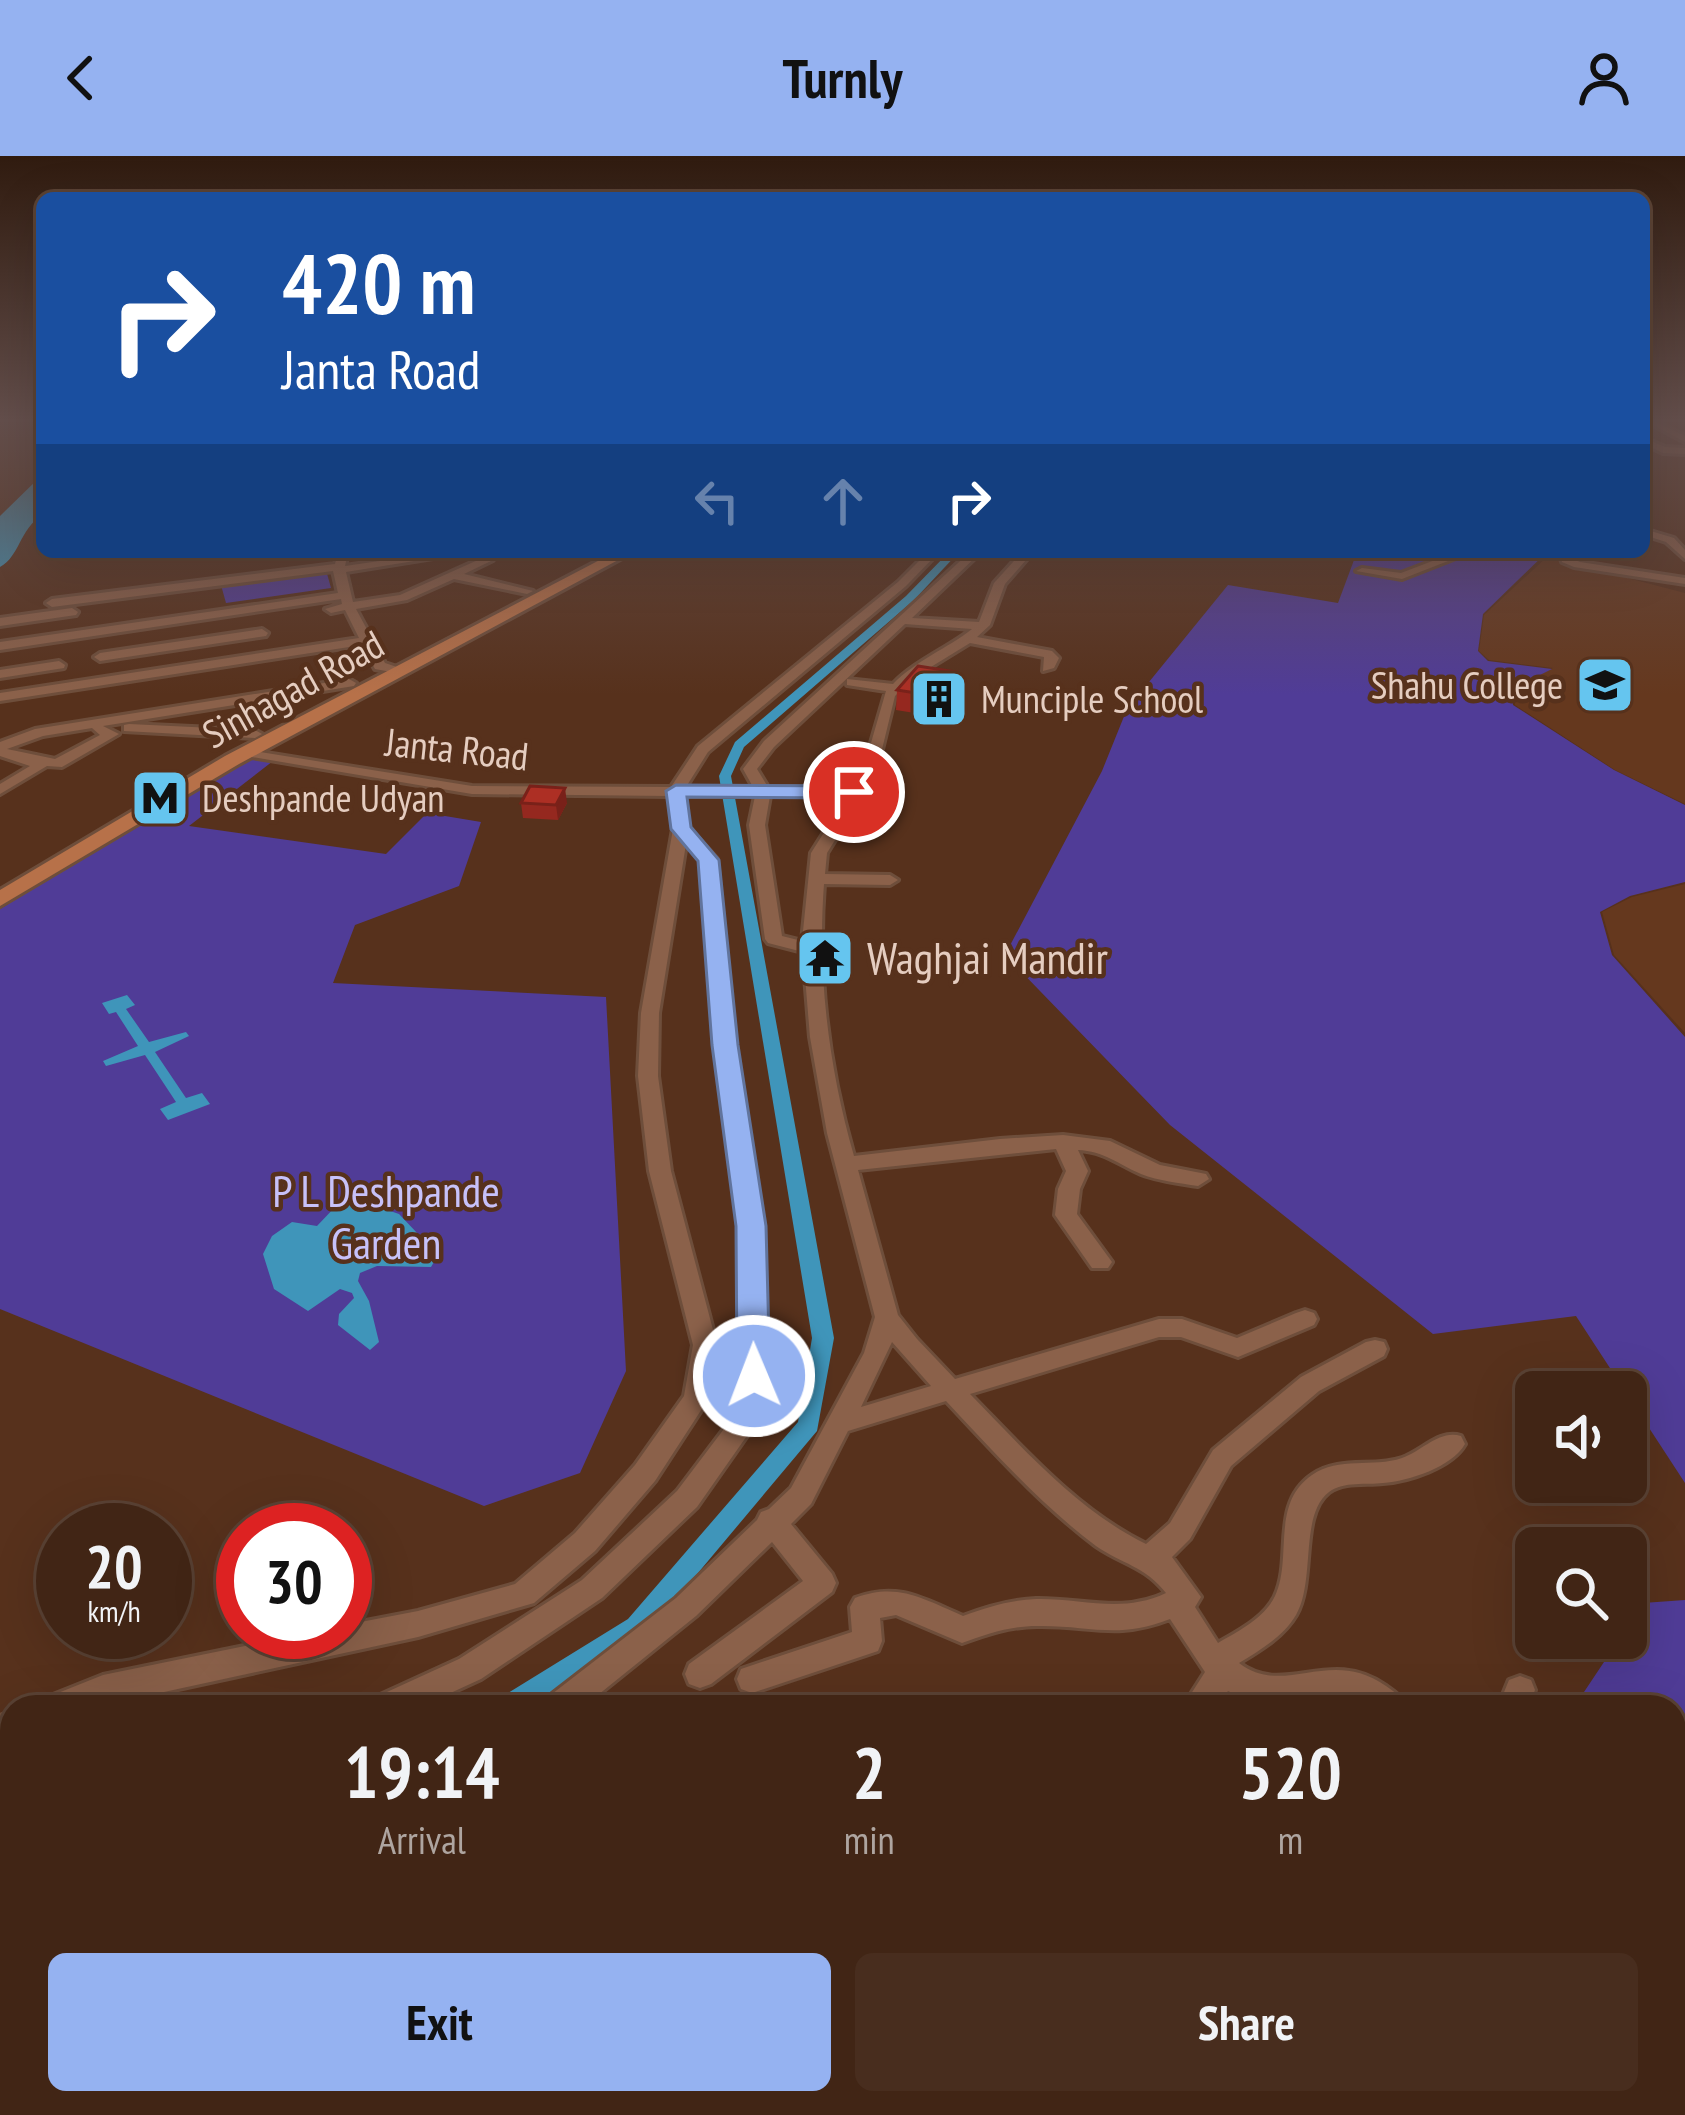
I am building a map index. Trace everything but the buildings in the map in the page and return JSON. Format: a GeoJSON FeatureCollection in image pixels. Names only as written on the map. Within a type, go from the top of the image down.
{"type":"FeatureCollection","features":[{"type":"Feature","properties":{"kind":"main road","name":"Sinhagad Road"},"geometry":{"type":"LineString","coordinates":[[0,883],[594,558]]}},
{"type":"Feature","properties":{"kind":"main road","name":"Sinhagad Road"},"geometry":{"type":"LineString","coordinates":[[0,899],[349,683],[614,558]]}},
{"type":"Feature","properties":{"kind":"street"},"geometry":{"type":"LineString","coordinates":[[1650,534],[1685,540]]}},
{"type":"Feature","properties":{"kind":"street"},"geometry":{"type":"LineString","coordinates":[[1670,540],[1685,556]]}},
{"type":"Feature","properties":{"kind":"street"},"geometry":{"type":"LineString","coordinates":[[342,558],[338,572],[348,600],[388,667]]}},
{"type":"Feature","properties":{"kind":"street"},"geometry":{"type":"LineString","coordinates":[[338,572],[392,558]]}},
{"type":"Feature","properties":{"kind":"street"},"geometry":{"type":"LineString","coordinates":[[100,657],[348,600],[403,598],[489,558]]}},
{"type":"Feature","properties":{"kind":"street"},"geometry":{"type":"LineString","coordinates":[[88,1695],[418,1624],[524,1594],[586,1542],[645,1473],[695,1397],[705,1345],[660,1171],[648,1076],[650,1013],[681,829],[682,791],[703,748],[928,558]]}},
{"type":"Feature","properties":{"kind":"street"},"geometry":{"type":"LineString","coordinates":[[812,949],[774,938],[757,825],[758,791],[750,769],[802,710],[906,621],[970,558]]}},
{"type":"Feature","properties":{"kind":"street"},"geometry":{"type":"LineString","coordinates":[[752,1679],[867,1640],[866,1607],[897,1602],[962,1630],[1008,1615],[1049,1614],[1121,1623],[1186,1597],[1161,1565],[1110,1540],[1044,1487],[887,1317],[845,1164],[820,1037],[812,949],[819,853],[869,774],[882,710],[896,688],[908,674],[981,626],[1000,583],[1023,558]]}},
{"type":"Feature","properties":{"kind":"street"},"geometry":{"type":"LineString","coordinates":[[1362,571],[1402,576],[1450,558]]}},
{"type":"Feature","properties":{"kind":"street"},"geometry":{"type":"LineString","coordinates":[[1566,558],[1578,565],[1685,581]]}},
{"type":"Feature","properties":{"kind":"street"},"geometry":{"type":"LineString","coordinates":[[52,603],[338,572],[389,573]]}},
{"type":"Feature","properties":{"kind":"street"},"geometry":{"type":"LineString","coordinates":[[453,575],[526,592]]}},
{"type":"Feature","properties":{"kind":"street"},"geometry":{"type":"LineString","coordinates":[[0,622],[37,624],[78,618],[182,597],[178,589]]}},
{"type":"Feature","properties":{"kind":"street"},"geometry":{"type":"LineString","coordinates":[[0,646],[257,620]]}},
{"type":"Feature","properties":{"kind":"street"},"geometry":{"type":"LineString","coordinates":[[257,620],[272,655]]}},
{"type":"Feature","properties":{"kind":"street"},"geometry":{"type":"LineString","coordinates":[[906,621],[981,626]]}},
{"type":"Feature","properties":{"kind":"street"},"geometry":{"type":"LineString","coordinates":[[966,639],[1048,654],[1053,658],[1048,668]]}},
{"type":"Feature","properties":{"kind":"street"},"geometry":{"type":"LineString","coordinates":[[0,697],[368,640]]}},
{"type":"Feature","properties":{"kind":"street"},"geometry":{"type":"LineString","coordinates":[[0,674],[59,665]]}},
{"type":"Feature","properties":{"kind":"street"},"geometry":{"type":"LineString","coordinates":[[18,671],[20,694]]}},
{"type":"Feature","properties":{"kind":"street"},"geometry":{"type":"LineString","coordinates":[[852,682],[896,688]]}},
{"type":"Feature","properties":{"kind":"street"},"geometry":{"type":"LineString","coordinates":[[1,751],[40,732],[349,683]]}},
{"type":"Feature","properties":{"kind":"street","name":"Janta Road"},"geometry":{"type":"LineString","coordinates":[[110,724],[250,743],[472,790],[854,792]]}},
{"type":"Feature","properties":{"kind":"street"},"geometry":{"type":"LineString","coordinates":[[90,729],[112,734],[57,764],[1,751],[41,735],[90,729]]}},
{"type":"Feature","properties":{"kind":"street"},"geometry":{"type":"LineString","coordinates":[[0,790],[41,765],[1,751]]}},
{"type":"Feature","properties":{"kind":"street"},"geometry":{"type":"LineString","coordinates":[[413,1695],[470,1669],[592,1588],[687,1499],[745,1420],[754,1376],[751,1226],[725,1045],[709,860],[681,829]]}},
{"type":"Feature","properties":{"kind":"street"},"geometry":{"type":"LineString","coordinates":[[818,879],[890,880]]}},
{"type":"Feature","properties":{"kind":"street"},"geometry":{"type":"LineString","coordinates":[[845,1164],[932,1159],[1019,1142],[1064,1143],[1111,1146],[1154,1171],[1198,1179]]}},
{"type":"Feature","properties":{"kind":"street"},"geometry":{"type":"LineString","coordinates":[[1064,1143],[1077,1171],[1066,1215],[1100,1262]]}},
{"type":"Feature","properties":{"kind":"street"},"geometry":{"type":"LineString","coordinates":[[574,1695],[686,1607],[801,1496],[877,1353],[887,1317]]}},
{"type":"Feature","properties":{"kind":"street"},"geometry":{"type":"LineString","coordinates":[[840,1423],[1159,1328],[1182,1328],[1238,1348],[1305,1318]]}},
{"type":"Feature","properties":{"kind":"street"},"geometry":{"type":"LineString","coordinates":[[1150,1559],[1180,1531],[1222,1458],[1310,1384],[1375,1349]]}},
{"type":"Feature","properties":{"kind":"street"},"geometry":{"type":"LineString","coordinates":[[1205,1695],[1220,1666],[1265,1628],[1289,1599],[1304,1502],[1318,1484],[1337,1476],[1420,1463],[1452,1444]]}},
{"type":"Feature","properties":{"kind":"street"},"geometry":{"type":"LineString","coordinates":[[700,1674],[822,1583],[771,1520]]}},
{"type":"Feature","properties":{"kind":"street"},"geometry":{"type":"LineString","coordinates":[[1176,1603],[1220,1666],[1275,1695]]}},
{"type":"Feature","properties":{"kind":"street"},"geometry":{"type":"LineString","coordinates":[[1303,1695],[1337,1683],[1360,1687],[1372,1695]]}},
{"type":"Feature","properties":{"kind":"shaded area","name":"Shahu College"},"geometry":{"type":"Polygon","coordinates":[[[1546,558],[1685,593],[1685,804],[1615,770],[1515,705],[1513,689],[1553,668],[1489,660],[1479,651],[1484,615],[1546,558]]]}},
{"type":"Feature","properties":{"kind":"shaded area"},"geometry":{"type":"Polygon","coordinates":[[[1685,884],[1685,1033],[1614,955],[1602,912],[1632,897],[1685,884]]]}},
{"type":"Feature","properties":{"kind":"green space"},"geometry":{"type":"Polygon","coordinates":[[[1355,558],[1541,558],[1483,614],[1478,651],[1488,661],[1552,669],[1512,689],[1513,705],[1614,770],[1685,805],[1685,882],[1630,896],[1600,912],[1612,955],[1685,1037],[1685,1483],[1647,1425],[1647,1371],[1612,1371],[1576,1316],[1433,1334],[1170,1125],[1005,955],[1102,771],[1127,709],[1228,585],[1338,603],[1355,558]]]}},
{"type":"Feature","properties":{"kind":"green space"},"geometry":{"type":"Polygon","coordinates":[[[326,570],[331,588],[226,603],[221,585],[326,570]]]}},
{"type":"Feature","properties":{"kind":"green space","name":"P L Deshpande Garden"},"geometry":{"type":"Polygon","coordinates":[[[239,759],[273,761],[189,826],[386,854],[427,813],[481,822],[459,886],[355,925],[333,983],[606,997],[626,1371],[580,1473],[484,1506],[0,1309],[0,909],[239,759]]]}},
{"type":"Feature","properties":{"kind":"green space"},"geometry":{"type":"Polygon","coordinates":[[[1685,1600],[1685,1695],[1582,1695],[1606,1659],[1647,1659],[1647,1603],[1685,1600]]]}},
{"type":"Feature","properties":{"kind":"water"},"geometry":{"type":"Polygon","coordinates":[[[5,511],[36,511],[36,521],[0,567],[0,516],[5,511]]]}},
{"type":"Feature","properties":{"kind":"water"},"geometry":{"type":"Polygon","coordinates":[[[127,995],[135,1005],[126,1009],[149,1042],[186,1032],[189,1036],[155,1052],[186,1098],[202,1093],[210,1104],[168,1120],[160,1109],[176,1102],[145,1055],[106,1066],[103,1061],[138,1046],[116,1012],[109,1014],[102,1003],[127,995]]]}},
{"type":"Feature","properties":{"kind":"water"},"geometry":{"type":"Polygon","coordinates":[[[355,1199],[399,1214],[438,1255],[431,1267],[377,1266],[360,1273],[358,1281],[369,1301],[379,1342],[370,1350],[338,1325],[339,1314],[354,1298],[352,1293],[340,1289],[308,1311],[274,1289],[263,1254],[272,1236],[292,1222],[317,1226],[336,1206],[355,1199]]]}},
{"type":"Feature","properties":{"kind":"waterway"},"geometry":{"type":"LineString","coordinates":[[528,1695],[637,1627],[809,1425],[823,1338],[725,776],[739,745],[910,598],[948,558]]}},
{"type":"Feature","properties":{"kind":"place","name":"Shahu College"},"geometry":{"type":"Point","coordinates":[1605,685]}},
{"type":"Feature","properties":{"kind":"place","name":"Munciple School"},"geometry":{"type":"Point","coordinates":[939,699]}},
{"type":"Feature","properties":{"kind":"place","name":"Deshpande Udyan"},"geometry":{"type":"Point","coordinates":[160,798]}},
{"type":"Feature","properties":{"kind":"place","name":"Waghjai Mandir"},"geometry":{"type":"Point","coordinates":[825,958]}},
{"type":"Feature","properties":{"kind":"route"},"geometry":{"type":"LineString","coordinates":[[754,1376],[751,1226],[725,1045],[709,860],[681,829],[676,791],[854,792]]}}]}
